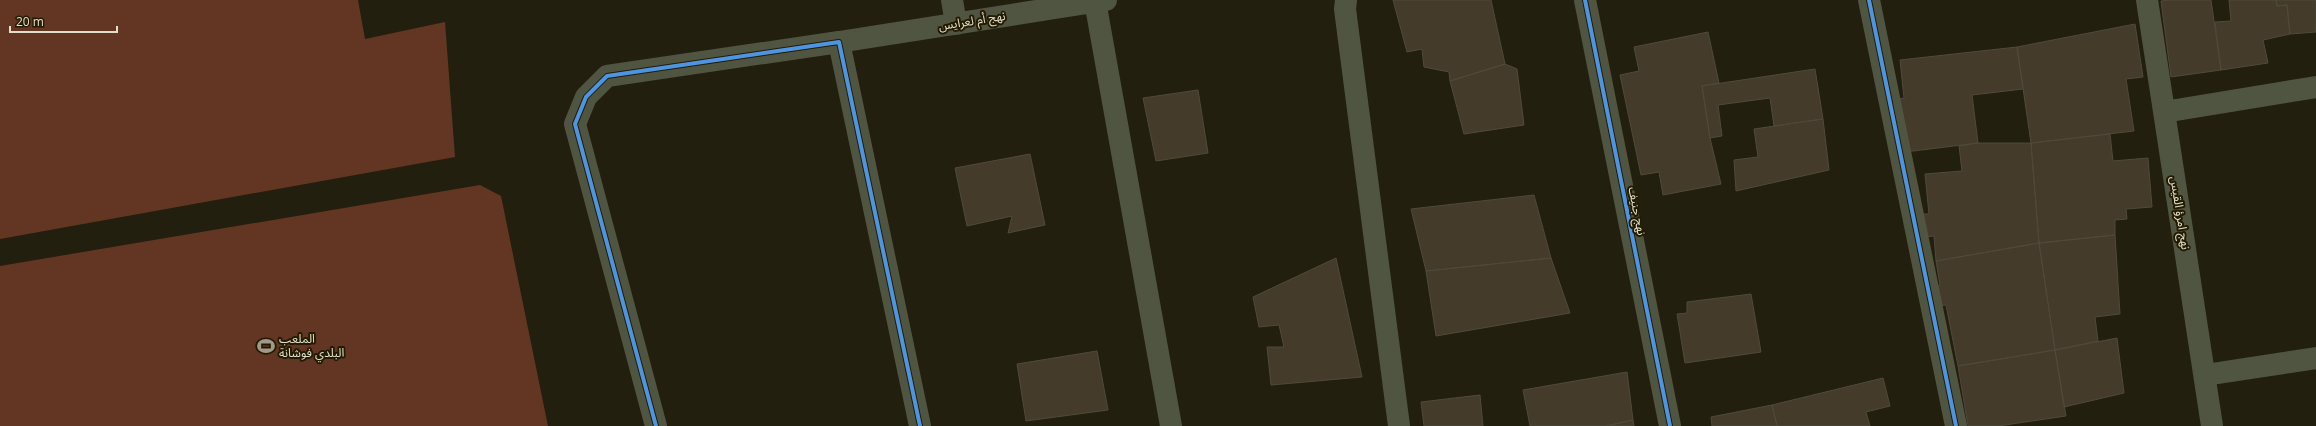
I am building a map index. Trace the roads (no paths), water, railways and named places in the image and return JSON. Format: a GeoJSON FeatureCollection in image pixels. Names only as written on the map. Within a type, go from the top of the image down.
{"type":"FeatureCollection","features":[{"type":"Feature","properties":{"kind":"street"},"geometry":{"type":"LineString","coordinates":[[952,0],[956,24]]}},
{"type":"Feature","properties":{"kind":"street","name":"نهج جنيف"},"geometry":{"type":"LineString","coordinates":[[1586,0],[1670,426]]}},
{"type":"Feature","properties":{"kind":"street"},"geometry":{"type":"LineString","coordinates":[[1869,0],[1956,426]]}},
{"type":"Feature","properties":{"kind":"street","name":"نهج امرؤ القيس"},"geometry":{"type":"LineString","coordinates":[[2147,0],[2212,426]]}},
{"type":"Feature","properties":{"kind":"street"},"geometry":{"type":"LineString","coordinates":[[1100,1],[1171,426]]}},
{"type":"Feature","properties":{"kind":"street","name":"نهج أم لعرايس"},"geometry":{"type":"LineString","coordinates":[[656,426],[575,124],[586,97],[607,76],[839,42],[1100,1]]}},
{"type":"Feature","properties":{"kind":"street"},"geometry":{"type":"LineString","coordinates":[[1345,5],[1399,426]]}},
{"type":"Feature","properties":{"kind":"street"},"geometry":{"type":"LineString","coordinates":[[839,42],[920,426]]}},
{"type":"Feature","properties":{"kind":"street"},"geometry":{"type":"LineString","coordinates":[[2164,112],[2316,87]]}},
{"type":"Feature","properties":{"kind":"street"},"geometry":{"type":"LineString","coordinates":[[2205,375],[2316,358]]}},
{"type":"Feature","properties":{"kind":"place","name":"الملعب البلدي فوشانة"},"geometry":{"type":"Point","coordinates":[266,346]}}]}
